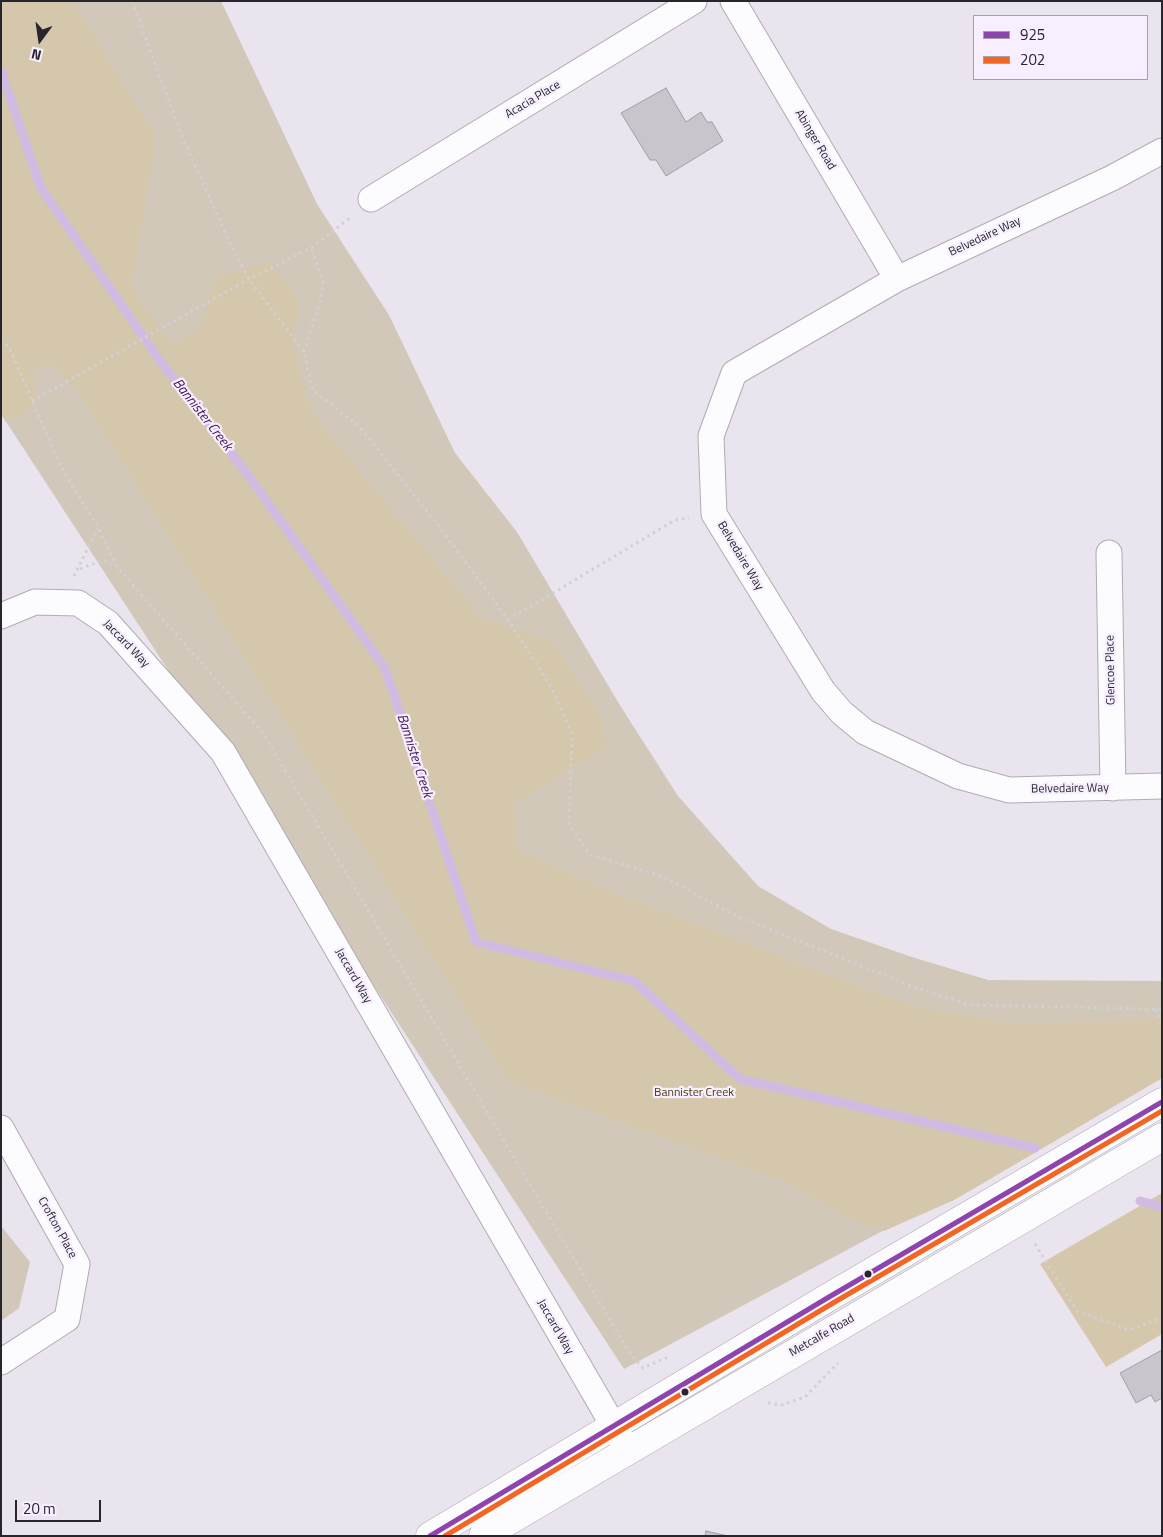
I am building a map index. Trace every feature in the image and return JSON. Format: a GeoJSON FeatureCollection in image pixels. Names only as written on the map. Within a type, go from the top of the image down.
{"type":"FeatureCollection","features":[{"type":"Feature","properties":{"kind":"main road"},"geometry":{"type":"LineString","coordinates":[[430,1536],[1162,1102]]}},
{"type":"Feature","properties":{"kind":"main road","name":"Metcalfe Road"},"geometry":{"type":"LineString","coordinates":[[483,1536],[1162,1137]]}},
{"type":"Feature","properties":{"kind":"street","name":"Acacia Place"},"geometry":{"type":"LineString","coordinates":[[371,198],[694,1]]}},
{"type":"Feature","properties":{"kind":"street","name":"Abinger Road"},"geometry":{"type":"LineString","coordinates":[[733,1],[897,279]]}},
{"type":"Feature","properties":{"kind":"street","name":"Belvedaire Way"},"geometry":{"type":"LineString","coordinates":[[1162,151],[1112,178],[897,279],[734,372],[711,436],[714,514],[823,691],[842,713],[865,732],[958,776],[1009,790],[1162,786]]}},
{"type":"Feature","properties":{"kind":"street","name":"Glencoe Place"},"geometry":{"type":"LineString","coordinates":[[1110,553],[1113,788]]}},
{"type":"Feature","properties":{"kind":"street","name":"Jaccard Way"},"geometry":{"type":"LineString","coordinates":[[1,616],[35,602],[78,602],[108,623],[223,752],[628,1451]]}},
{"type":"Feature","properties":{"kind":"street","name":"Crofton Place"},"geometry":{"type":"LineString","coordinates":[[1,1128],[77,1264],[67,1319],[1,1362]]}},
{"type":"Feature","properties":{"kind":"path"},"geometry":{"type":"LineString","coordinates":[[132,1],[182,139],[233,250],[249,279],[304,352],[313,391],[358,425],[439,526],[508,620],[551,687],[572,732],[569,825],[591,855],[662,876],[732,914],[911,986],[970,1005],[1162,1009]]}},
{"type":"Feature","properties":{"kind":"path"},"geometry":{"type":"LineString","coordinates":[[32,401],[249,279],[311,248],[338,229],[371,198]]}},
{"type":"Feature","properties":{"kind":"path"},"geometry":{"type":"LineString","coordinates":[[304,352],[321,299],[323,281],[311,248]]}},
{"type":"Feature","properties":{"kind":"path"},"geometry":{"type":"LineString","coordinates":[[1,340],[9,347],[61,467],[98,527],[117,567],[263,733],[629,1352],[644,1368],[678,1352]]}},
{"type":"Feature","properties":{"kind":"path"},"geometry":{"type":"LineString","coordinates":[[508,620],[675,520],[714,514]]}},
{"type":"Feature","properties":{"kind":"path"},"geometry":{"type":"LineString","coordinates":[[56,602],[80,569],[98,527]]}},
{"type":"Feature","properties":{"kind":"path"},"geometry":{"type":"LineString","coordinates":[[80,569],[103,560],[117,567]]}},
{"type":"Feature","properties":{"kind":"path"},"geometry":{"type":"LineString","coordinates":[[1155,1009],[1162,1024]]}},
{"type":"Feature","properties":{"kind":"path"},"geometry":{"type":"LineString","coordinates":[[1035,1243],[1077,1311],[1128,1330],[1162,1318]]}},
{"type":"Feature","properties":{"kind":"green space","name":"Bannister Creek"},"geometry":{"type":"Polygon","coordinates":[[[1,1],[221,1],[317,204],[389,315],[455,453],[517,532],[621,707],[678,796],[758,886],[831,929],[912,957],[988,980],[1162,981],[1162,1078],[954,1200],[903,1220],[624,1369],[1,414],[1,1]]]}},
{"type":"Feature","properties":{"kind":"green space"},"geometry":{"type":"Polygon","coordinates":[[[1,1],[72,1],[156,136],[132,288],[172,344],[202,326],[215,277],[271,261],[300,304],[292,340],[311,412],[481,617],[554,643],[601,717],[608,746],[514,804],[518,850],[619,895],[914,1007],[1011,1024],[1162,1019],[1162,1078],[954,1200],[884,1231],[850,1219],[787,1183],[510,1082],[74,385],[50,363],[32,371],[38,404],[6,422],[1,414],[1,1]]]}},
{"type":"Feature","properties":{"kind":"green space"},"geometry":{"type":"Polygon","coordinates":[[[1162,1193],[1162,1334],[1106,1367],[1040,1264],[1162,1193]]]}},
{"type":"Feature","properties":{"kind":"green space"},"geometry":{"type":"Polygon","coordinates":[[[1,1226],[30,1262],[19,1308],[1,1321],[1,1226]]]}},
{"type":"Feature","properties":{"kind":"building"},"geometry":{"type":"Polygon","coordinates":[[[666,88],[686,122],[701,112],[707,122],[712,122],[723,141],[666,176],[656,160],[650,160],[621,113],[666,88]]]}},
{"type":"Feature","properties":{"kind":"building"},"geometry":{"type":"Polygon","coordinates":[[[1162,1350],[1162,1398],[1155,1402],[1151,1395],[1136,1403],[1120,1373],[1162,1350]]]}},
{"type":"Feature","properties":{"kind":"building"},"geometry":{"type":"Polygon","coordinates":[[[706,1531],[728,1536],[705,1536],[706,1531]]]}},
{"type":"Feature","properties":{"kind":"waterway","name":"Bannister Creek"},"geometry":{"type":"LineString","coordinates":[[1,71],[41,188],[160,361],[251,479],[385,668],[476,942],[634,981],[740,1079],[1035,1148]]}},
{"type":"Feature","properties":{"kind":"waterway","name":"Bannister Creek"},"geometry":{"type":"LineString","coordinates":[[1140,1201],[1162,1207]]}},
{"type":"Feature","properties":{"kind":"transit line","name":"925"},"geometry":{"type":"LineString","coordinates":[[430,1536],[829,1297],[1162,1102]]}},
{"type":"Feature","properties":{"kind":"transit line","name":"202"},"geometry":{"type":"LineString","coordinates":[[445,1536],[833,1303],[1162,1111]]}}]}
